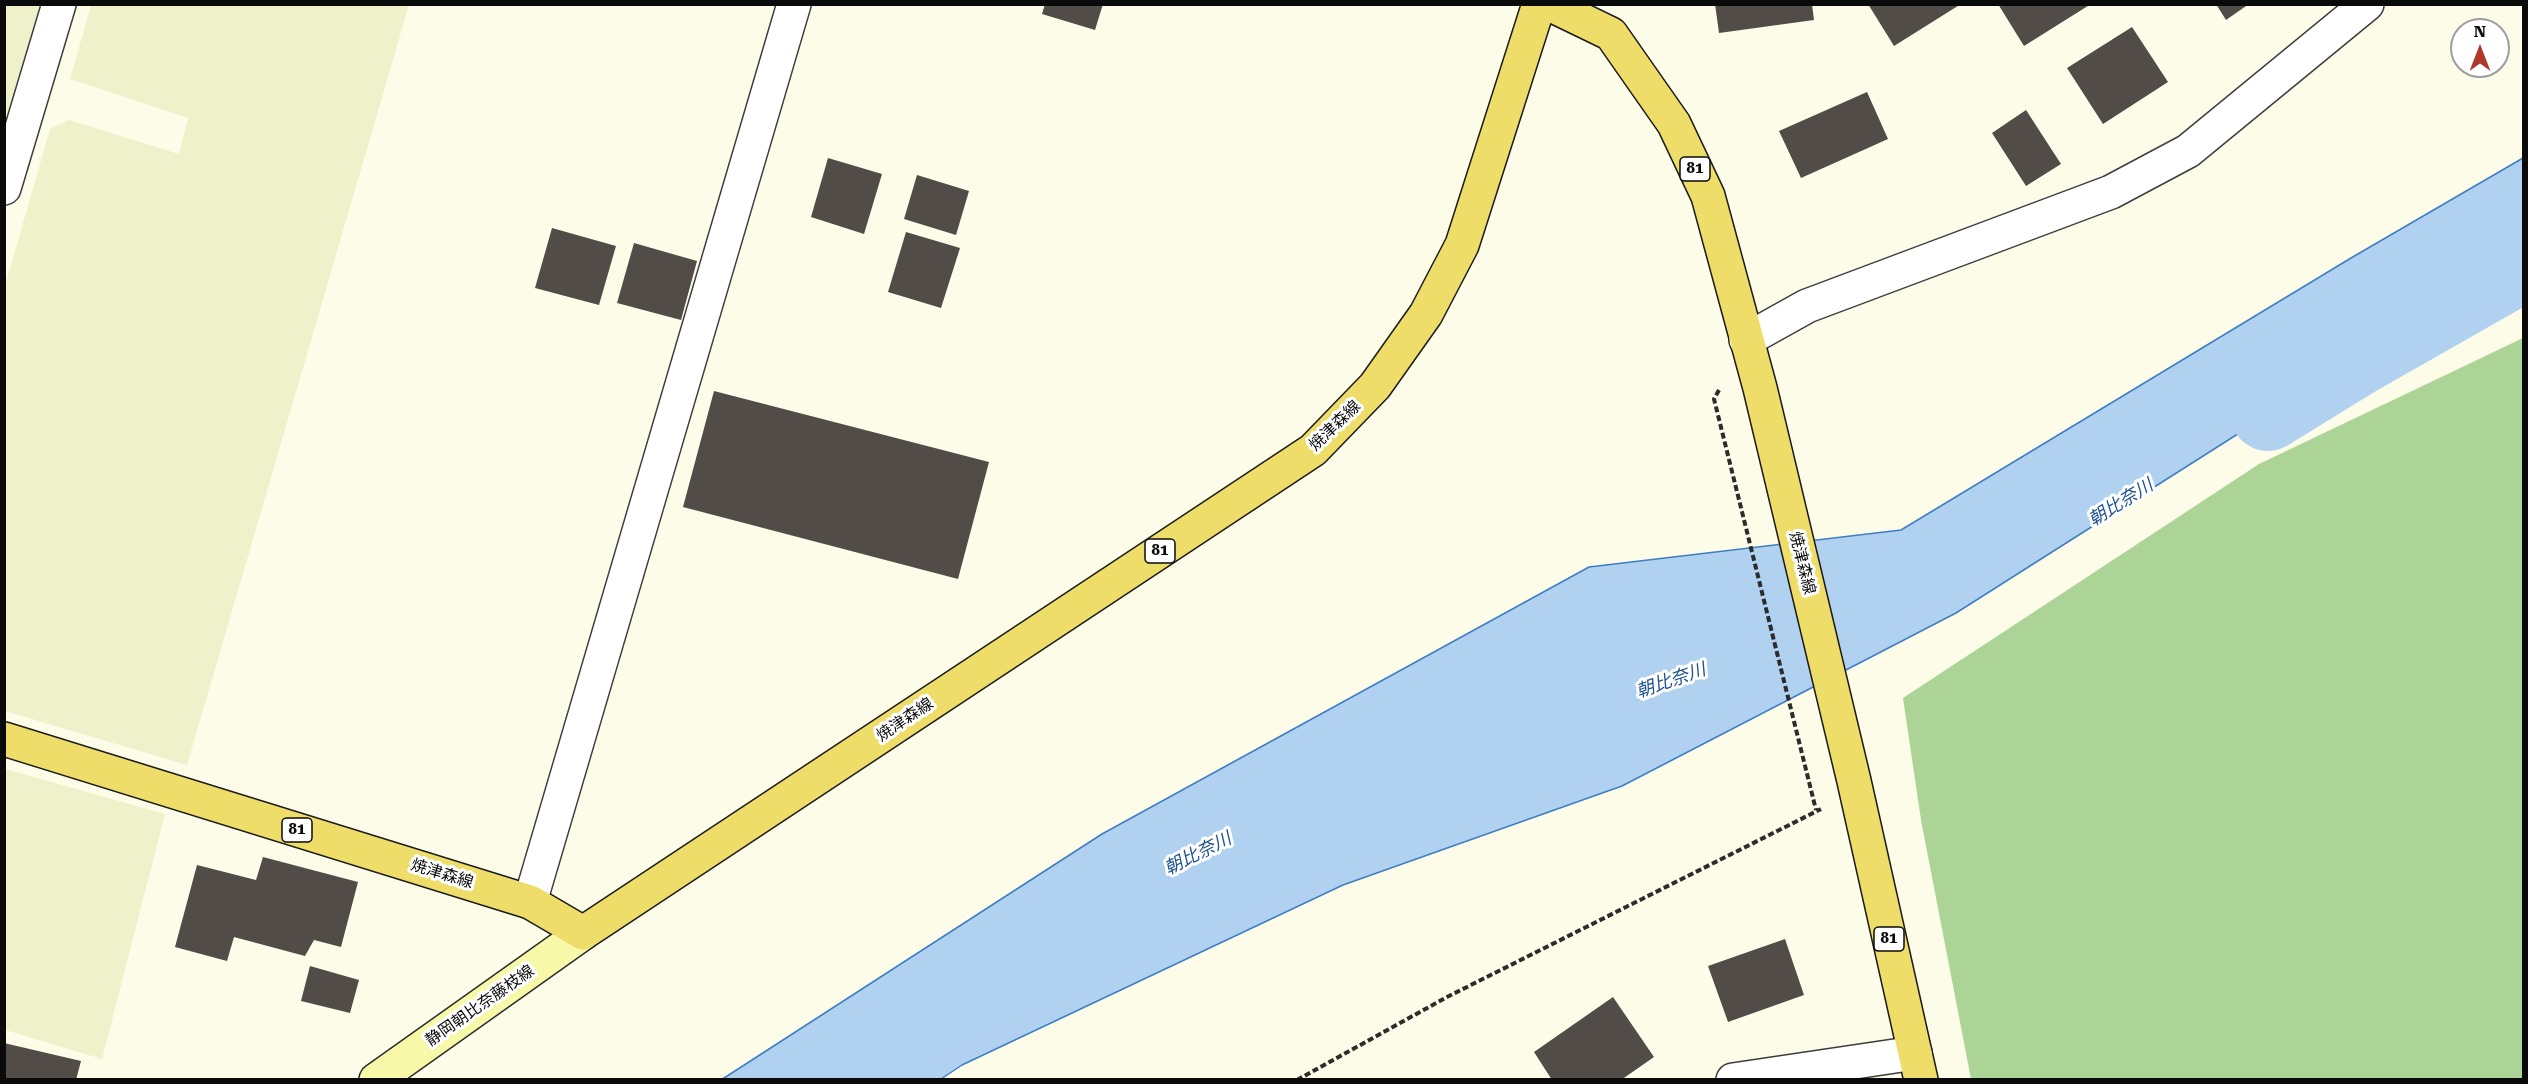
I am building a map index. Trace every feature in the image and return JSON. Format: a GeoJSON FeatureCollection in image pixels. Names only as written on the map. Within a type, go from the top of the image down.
{"type":"FeatureCollection","features":[{"type":"Feature","properties":{"kind":"main road","name":"焼津森線"},"geometry":{"type":"LineString","coordinates":[[4,740],[530,902],[583,933],[1313,450],[1375,386],[1426,314],[1462,245],[1539,4]]}},
{"type":"Feature","properties":{"kind":"main road","name":"焼津森線"},"geometry":{"type":"LineString","coordinates":[[1549,4],[1611,34],[1674,124],[1708,196],[1760,388],[1854,780],[1918,1066]]}},
{"type":"Feature","properties":{"kind":"main road","name":"静岡朝比奈藤枝線"},"geometry":{"type":"LineString","coordinates":[[376,1080],[583,933]]}},
{"type":"Feature","properties":{"kind":"street"},"geometry":{"type":"LineString","coordinates":[[4,188],[59,4]]}},
{"type":"Feature","properties":{"kind":"street"},"geometry":{"type":"LineString","coordinates":[[530,902],[794,4]]}},
{"type":"Feature","properties":{"kind":"street"},"geometry":{"type":"LineString","coordinates":[[1746,340],[1807,306],[1971,246],[2121,187],[2188,150],[2367,4]]}},
{"type":"Feature","properties":{"kind":"street"},"geometry":{"type":"LineString","coordinates":[[1733,1080],[1918,1066]]}},
{"type":"Feature","properties":{"kind":"path"},"geometry":{"type":"LineString","coordinates":[[1297,1080],[1447,997],[1816,810],[1714,399]]}},
{"type":"Feature","properties":{"kind":"green space"},"geometry":{"type":"Polygon","coordinates":[[[4,5],[40,5],[5,124],[4,5]]]}},
{"type":"Feature","properties":{"kind":"green space"},"geometry":{"type":"Polygon","coordinates":[[[91,5],[409,5],[187,765],[5,711],[5,286],[50,129],[69,120],[179,154],[188,118],[70,79],[91,5]]]}},
{"type":"Feature","properties":{"kind":"green space"},"geometry":{"type":"Polygon","coordinates":[[[2523,338],[2523,1079],[1971,1079],[1921,820],[1903,698],[2259,464],[2523,338]]]}},
{"type":"Feature","properties":{"kind":"green space"},"geometry":{"type":"Polygon","coordinates":[[[5,769],[165,814],[102,1059],[5,1030],[5,769]]]}},
{"type":"Feature","properties":{"kind":"water"},"geometry":{"type":"Polygon","coordinates":[[[2523,158],[2523,260],[2359,357],[1956,613],[1622,786],[1343,885],[962,1065],[941,1079],[721,1080],[1102,834],[1589,567],[1901,530],[2351,258],[2523,158]]]}},
{"type":"Feature","properties":{"kind":"building"},"geometry":{"type":"Polygon","coordinates":[[[1045,4],[1103,4],[1095,30],[1042,14],[1045,4]]]}},
{"type":"Feature","properties":{"kind":"building"},"geometry":{"type":"Polygon","coordinates":[[[1715,4],[1812,4],[1814,20],[1719,33],[1715,4]]]}},
{"type":"Feature","properties":{"kind":"building"},"geometry":{"type":"Polygon","coordinates":[[[1868,4],[1961,4],[1894,46],[1868,4]]]}},
{"type":"Feature","properties":{"kind":"building"},"geometry":{"type":"Polygon","coordinates":[[[1998,4],[2091,4],[2024,46],[1998,4]]]}},
{"type":"Feature","properties":{"kind":"building"},"geometry":{"type":"Polygon","coordinates":[[[2216,4],[2249,4],[2226,20],[2216,4]]]}},
{"type":"Feature","properties":{"kind":"building"},"geometry":{"type":"Polygon","coordinates":[[[2132,27],[2168,82],[2103,124],[2067,68],[2132,27]]]}},
{"type":"Feature","properties":{"kind":"building"},"geometry":{"type":"Polygon","coordinates":[[[1867,92],[1888,139],[1801,178],[1779,131],[1867,92]]]}},
{"type":"Feature","properties":{"kind":"building"},"geometry":{"type":"Polygon","coordinates":[[[2026,110],[2061,164],[2026,186],[1992,133],[2026,110]]]}},
{"type":"Feature","properties":{"kind":"building"},"geometry":{"type":"Polygon","coordinates":[[[828,158],[882,174],[864,234],[811,217],[828,158]]]}},
{"type":"Feature","properties":{"kind":"building"},"geometry":{"type":"Polygon","coordinates":[[[917,175],[969,191],[956,235],[904,219],[917,175]]]}},
{"type":"Feature","properties":{"kind":"building"},"geometry":{"type":"Polygon","coordinates":[[[552,228],[616,246],[599,305],[535,288],[552,228]]]}},
{"type":"Feature","properties":{"kind":"building"},"geometry":{"type":"Polygon","coordinates":[[[906,232],[960,248],[941,308],[888,292],[906,232]]]}},
{"type":"Feature","properties":{"kind":"building"},"geometry":{"type":"Polygon","coordinates":[[[634,243],[697,261],[681,320],[617,303],[634,243]]]}},
{"type":"Feature","properties":{"kind":"building"},"geometry":{"type":"Polygon","coordinates":[[[714,391],[989,462],[958,579],[683,507],[714,391]]]}},
{"type":"Feature","properties":{"kind":"building"},"geometry":{"type":"Polygon","coordinates":[[[263,857],[358,882],[341,947],[314,940],[305,956],[234,937],[227,961],[175,947],[197,865],[256,880],[263,857]]]}},
{"type":"Feature","properties":{"kind":"building"},"geometry":{"type":"Polygon","coordinates":[[[1785,939],[1804,995],[1728,1022],[1708,966],[1785,939]]]}},
{"type":"Feature","properties":{"kind":"building"},"geometry":{"type":"Polygon","coordinates":[[[310,966],[359,980],[350,1013],[301,1001],[310,966]]]}},
{"type":"Feature","properties":{"kind":"building"},"geometry":{"type":"Polygon","coordinates":[[[1613,997],[1654,1057],[1621,1080],[1552,1080],[1534,1052],[1613,997]]]}},
{"type":"Feature","properties":{"kind":"building"},"geometry":{"type":"Polygon","coordinates":[[[4,1043],[81,1061],[76,1080],[4,1080],[4,1043]]]}},
{"type":"Feature","properties":{"kind":"waterway","name":"朝比奈川"},"geometry":{"type":"LineString","coordinates":[[2268,413],[2359,357],[2524,263]]}}]}
